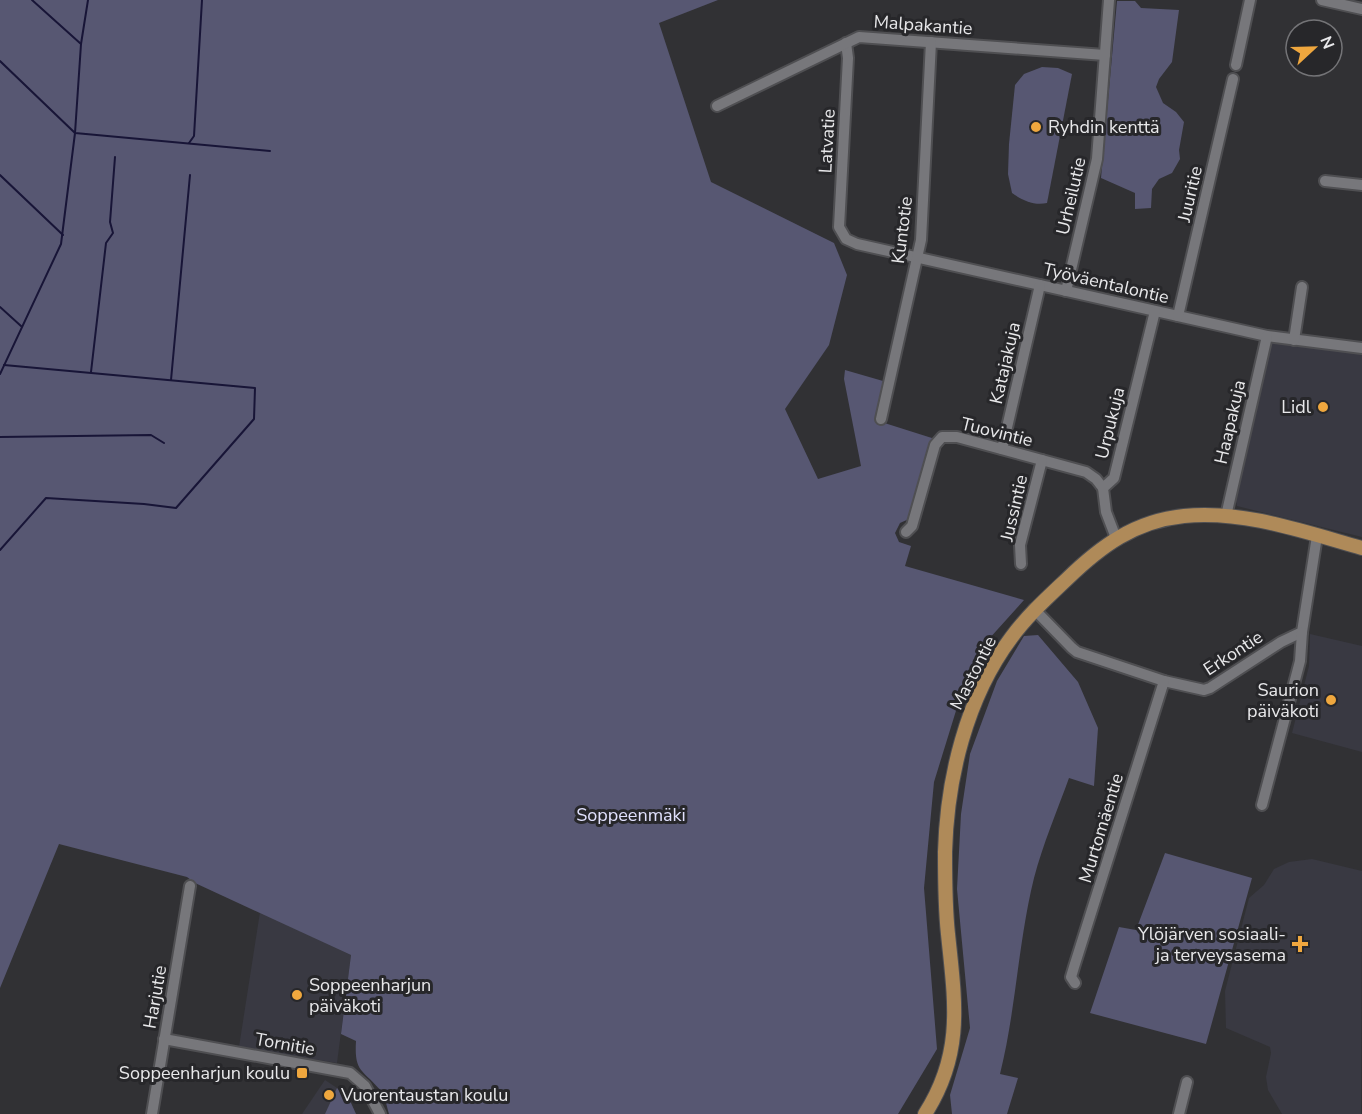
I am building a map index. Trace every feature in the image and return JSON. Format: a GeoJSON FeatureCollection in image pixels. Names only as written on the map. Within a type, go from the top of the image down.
{"type":"FeatureCollection","features":[{"type":"Feature","properties":{"kind":"main road","name":"Mastontie"},"geometry":{"type":"LineString","coordinates":[[924,1114],[946,1072],[954,1034],[954,992],[945,862],[948,815],[957,758],[970,716],[990,671],[1011,638],[1034,609],[1083,563],[1116,538],[1135,528],[1163,519],[1186,516],[1226,516],[1265,522],[1362,548]]}},
{"type":"Feature","properties":{"kind":"street","name":"Urheilutie"},"geometry":{"type":"LineString","coordinates":[[1066,291],[1097,159],[1109,0]]}},
{"type":"Feature","properties":{"kind":"street"},"geometry":{"type":"LineString","coordinates":[[1236,65],[1250,0]]}},
{"type":"Feature","properties":{"kind":"street"},"geometry":{"type":"LineString","coordinates":[[1322,0],[1362,9]]}},
{"type":"Feature","properties":{"kind":"street","name":"Malpakantie"},"geometry":{"type":"LineString","coordinates":[[717,106],[859,37],[1105,55]]}},
{"type":"Feature","properties":{"kind":"street","name":"Kuntotie"},"geometry":{"type":"LineString","coordinates":[[881,419],[921,240],[931,42]]}},
{"type":"Feature","properties":{"kind":"street","name":"Latvatie"},"geometry":{"type":"LineString","coordinates":[[846,43],[848,58],[839,227],[846,239]]}},
{"type":"Feature","properties":{"kind":"street","name":"Juuritie"},"geometry":{"type":"LineString","coordinates":[[1178,316],[1233,79]]}},
{"type":"Feature","properties":{"kind":"street"},"geometry":{"type":"LineString","coordinates":[[1324,181],[1362,185]]}},
{"type":"Feature","properties":{"kind":"street","name":"Työväentalontie"},"geometry":{"type":"LineString","coordinates":[[846,239],[857,244],[1267,336],[1362,348]]}},
{"type":"Feature","properties":{"kind":"street","name":"Katajakuja"},"geometry":{"type":"LineString","coordinates":[[1002,449],[1040,285]]}},
{"type":"Feature","properties":{"kind":"street"},"geometry":{"type":"LineString","coordinates":[[1294,340],[1302,287]]}},
{"type":"Feature","properties":{"kind":"street","name":"Urpukuja"},"geometry":{"type":"LineString","coordinates":[[1103,488],[1114,478],[1155,311]]}},
{"type":"Feature","properties":{"kind":"street","name":"Haapakuja"},"geometry":{"type":"LineString","coordinates":[[1226,516],[1267,336]]}},
{"type":"Feature","properties":{"kind":"street","name":"Tuovintie"},"geometry":{"type":"LineString","coordinates":[[906,532],[912,526],[935,444],[942,438],[957,437],[1086,472],[1096,478],[1103,488]]}},
{"type":"Feature","properties":{"kind":"street","name":"Jussintie"},"geometry":{"type":"LineString","coordinates":[[1021,564],[1020,545],[1042,460]]}},
{"type":"Feature","properties":{"kind":"street"},"geometry":{"type":"LineString","coordinates":[[1103,488],[1106,512],[1116,538]]}},
{"type":"Feature","properties":{"kind":"street"},"geometry":{"type":"LineString","coordinates":[[1262,805],[1300,662],[1302,632],[1317,536]]}},
{"type":"Feature","properties":{"kind":"street","name":"Erkontie"},"geometry":{"type":"LineString","coordinates":[[1034,609],[1077,652],[1198,691],[1210,688],[1281,642],[1302,632]]}},
{"type":"Feature","properties":{"kind":"street","name":"Murtomäentie"},"geometry":{"type":"LineString","coordinates":[[1075,983],[1071,977],[1164,681]]}},
{"type":"Feature","properties":{"kind":"street","name":"Harjutie"},"geometry":{"type":"LineString","coordinates":[[152,1114],[190,886]]}},
{"type":"Feature","properties":{"kind":"street","name":"Tornitie"},"geometry":{"type":"LineString","coordinates":[[164,1039],[350,1073],[364,1086],[380,1114]]}},
{"type":"Feature","properties":{"kind":"street"},"geometry":{"type":"LineString","coordinates":[[1179,1114],[1187,1082]]}},
{"type":"Feature","properties":{"kind":"shaded area"},"geometry":{"type":"Polygon","coordinates":[[[1276,342],[1362,353],[1362,537],[1237,506],[1236,501],[1270,345],[1276,342]]]}},
{"type":"Feature","properties":{"kind":"shaded area","name":"Saurion päiväkoti"},"geometry":{"type":"Polygon","coordinates":[[[1310,634],[1362,646],[1362,752],[1292,733],[1309,666],[1310,634]]]}},
{"type":"Feature","properties":{"kind":"shaded area","name":"Ylöjärven sosiaali- ja terveysasema"},"geometry":{"type":"Polygon","coordinates":[[[1312,859],[1362,871],[1361,1114],[1282,1114],[1268,1090],[1266,1077],[1270,1047],[1226,1028],[1225,991],[1249,898],[1264,885],[1274,869],[1289,862],[1312,859]]]}},
{"type":"Feature","properties":{"kind":"shaded area","name":"Soppeenharjun päiväkoti"},"geometry":{"type":"Polygon","coordinates":[[[260,912],[351,955],[337,1063],[239,1047],[260,912]]]}},
{"type":"Feature","properties":{"kind":"shaded area","name":"Vuorentaustan koulu"},"geometry":{"type":"Polygon","coordinates":[[[325,1080],[337,1088],[351,1103],[356,1114],[302,1114],[325,1080]]]}},
{"type":"Feature","properties":{"kind":"green space","name":"Soppeenmäki"},"geometry":{"type":"Polygon","coordinates":[[[0,0],[718,0],[659,23],[711,182],[834,243],[847,275],[829,345],[785,409],[818,479],[861,466],[844,379],[845,370],[883,381],[875,420],[935,439],[911,518],[900,523],[895,533],[899,542],[911,546],[905,566],[1024,600],[988,640],[959,701],[934,782],[924,888],[937,1049],[898,1114],[389,1114],[381,1091],[358,1065],[356,1041],[341,1034],[351,955],[195,883],[187,877],[59,844],[0,988],[0,0]]]}},
{"type":"Feature","properties":{"kind":"green space"},"geometry":{"type":"Polygon","coordinates":[[[1117,1],[1135,1],[1141,8],[1179,10],[1172,62],[1156,87],[1163,103],[1176,112],[1184,122],[1179,150],[1180,159],[1172,173],[1159,179],[1152,189],[1151,208],[1135,209],[1135,193],[1101,178],[1117,1]]]}},
{"type":"Feature","properties":{"kind":"green space","name":"Ryhdin kenttä"},"geometry":{"type":"Polygon","coordinates":[[[1042,67],[1058,68],[1072,74],[1047,203],[1037,204],[1012,193],[1008,174],[1009,144],[1015,85],[1024,74],[1042,67]]]}},
{"type":"Feature","properties":{"kind":"green space"},"geometry":{"type":"Polygon","coordinates":[[[1038,635],[1078,682],[1098,728],[1094,786],[1069,778],[1034,878],[1000,1074],[1018,1078],[1007,1114],[952,1114],[950,1095],[970,1028],[957,889],[961,814],[970,754],[997,681],[1024,636],[1038,635]]]}},
{"type":"Feature","properties":{"kind":"green space"},"geometry":{"type":"Polygon","coordinates":[[[1165,853],[1252,878],[1206,1044],[1090,1013],[1119,927],[1136,930],[1165,853]]]}},
{"type":"Feature","properties":{"kind":"green space"},"geometry":{"type":"Polygon","coordinates":[[[337,1088],[351,1103],[356,1114],[325,1114],[337,1088]]]}},
{"type":"Feature","properties":{"kind":"waterway"},"geometry":{"type":"LineString","coordinates":[[32,0],[81,44]]}},
{"type":"Feature","properties":{"kind":"waterway"},"geometry":{"type":"LineString","coordinates":[[0,374],[61,244],[75,133],[81,44],[88,0]]}},
{"type":"Feature","properties":{"kind":"waterway"},"geometry":{"type":"LineString","coordinates":[[189,143],[194,136],[202,0]]}},
{"type":"Feature","properties":{"kind":"waterway"},"geometry":{"type":"LineString","coordinates":[[0,61],[75,133],[270,151]]}},
{"type":"Feature","properties":{"kind":"waterway"},"geometry":{"type":"LineString","coordinates":[[91,372],[106,243],[113,233],[110,222],[115,157]]}},
{"type":"Feature","properties":{"kind":"waterway"},"geometry":{"type":"LineString","coordinates":[[0,175],[63,235]]}},
{"type":"Feature","properties":{"kind":"waterway"},"geometry":{"type":"LineString","coordinates":[[171,380],[190,175]]}},
{"type":"Feature","properties":{"kind":"waterway"},"geometry":{"type":"LineString","coordinates":[[0,307],[21,326]]}},
{"type":"Feature","properties":{"kind":"waterway"},"geometry":{"type":"LineString","coordinates":[[0,550],[46,498],[176,508],[254,419],[255,388],[4,365]]}},
{"type":"Feature","properties":{"kind":"waterway"},"geometry":{"type":"LineString","coordinates":[[0,437],[151,435],[164,443]]}},
{"type":"Feature","properties":{"kind":"place","name":"Ryhdin kenttä"},"geometry":{"type":"Point","coordinates":[1036,127]}},
{"type":"Feature","properties":{"kind":"place","name":"Lidl"},"geometry":{"type":"Point","coordinates":[1323,407]}},
{"type":"Feature","properties":{"kind":"place","name":"Saurion päiväkoti"},"geometry":{"type":"Point","coordinates":[1331,700]}},
{"type":"Feature","properties":{"kind":"place","name":"Ylöjärven sosiaali- ja terveysasema"},"geometry":{"type":"Point","coordinates":[1300,944]}},
{"type":"Feature","properties":{"kind":"place","name":"Soppeenharjun päiväkoti"},"geometry":{"type":"Point","coordinates":[297,995]}},
{"type":"Feature","properties":{"kind":"place","name":"Soppeenharjun koulu"},"geometry":{"type":"Point","coordinates":[302,1073]}},
{"type":"Feature","properties":{"kind":"place","name":"Vuorentaustan koulu"},"geometry":{"type":"Point","coordinates":[329,1095]}}]}
